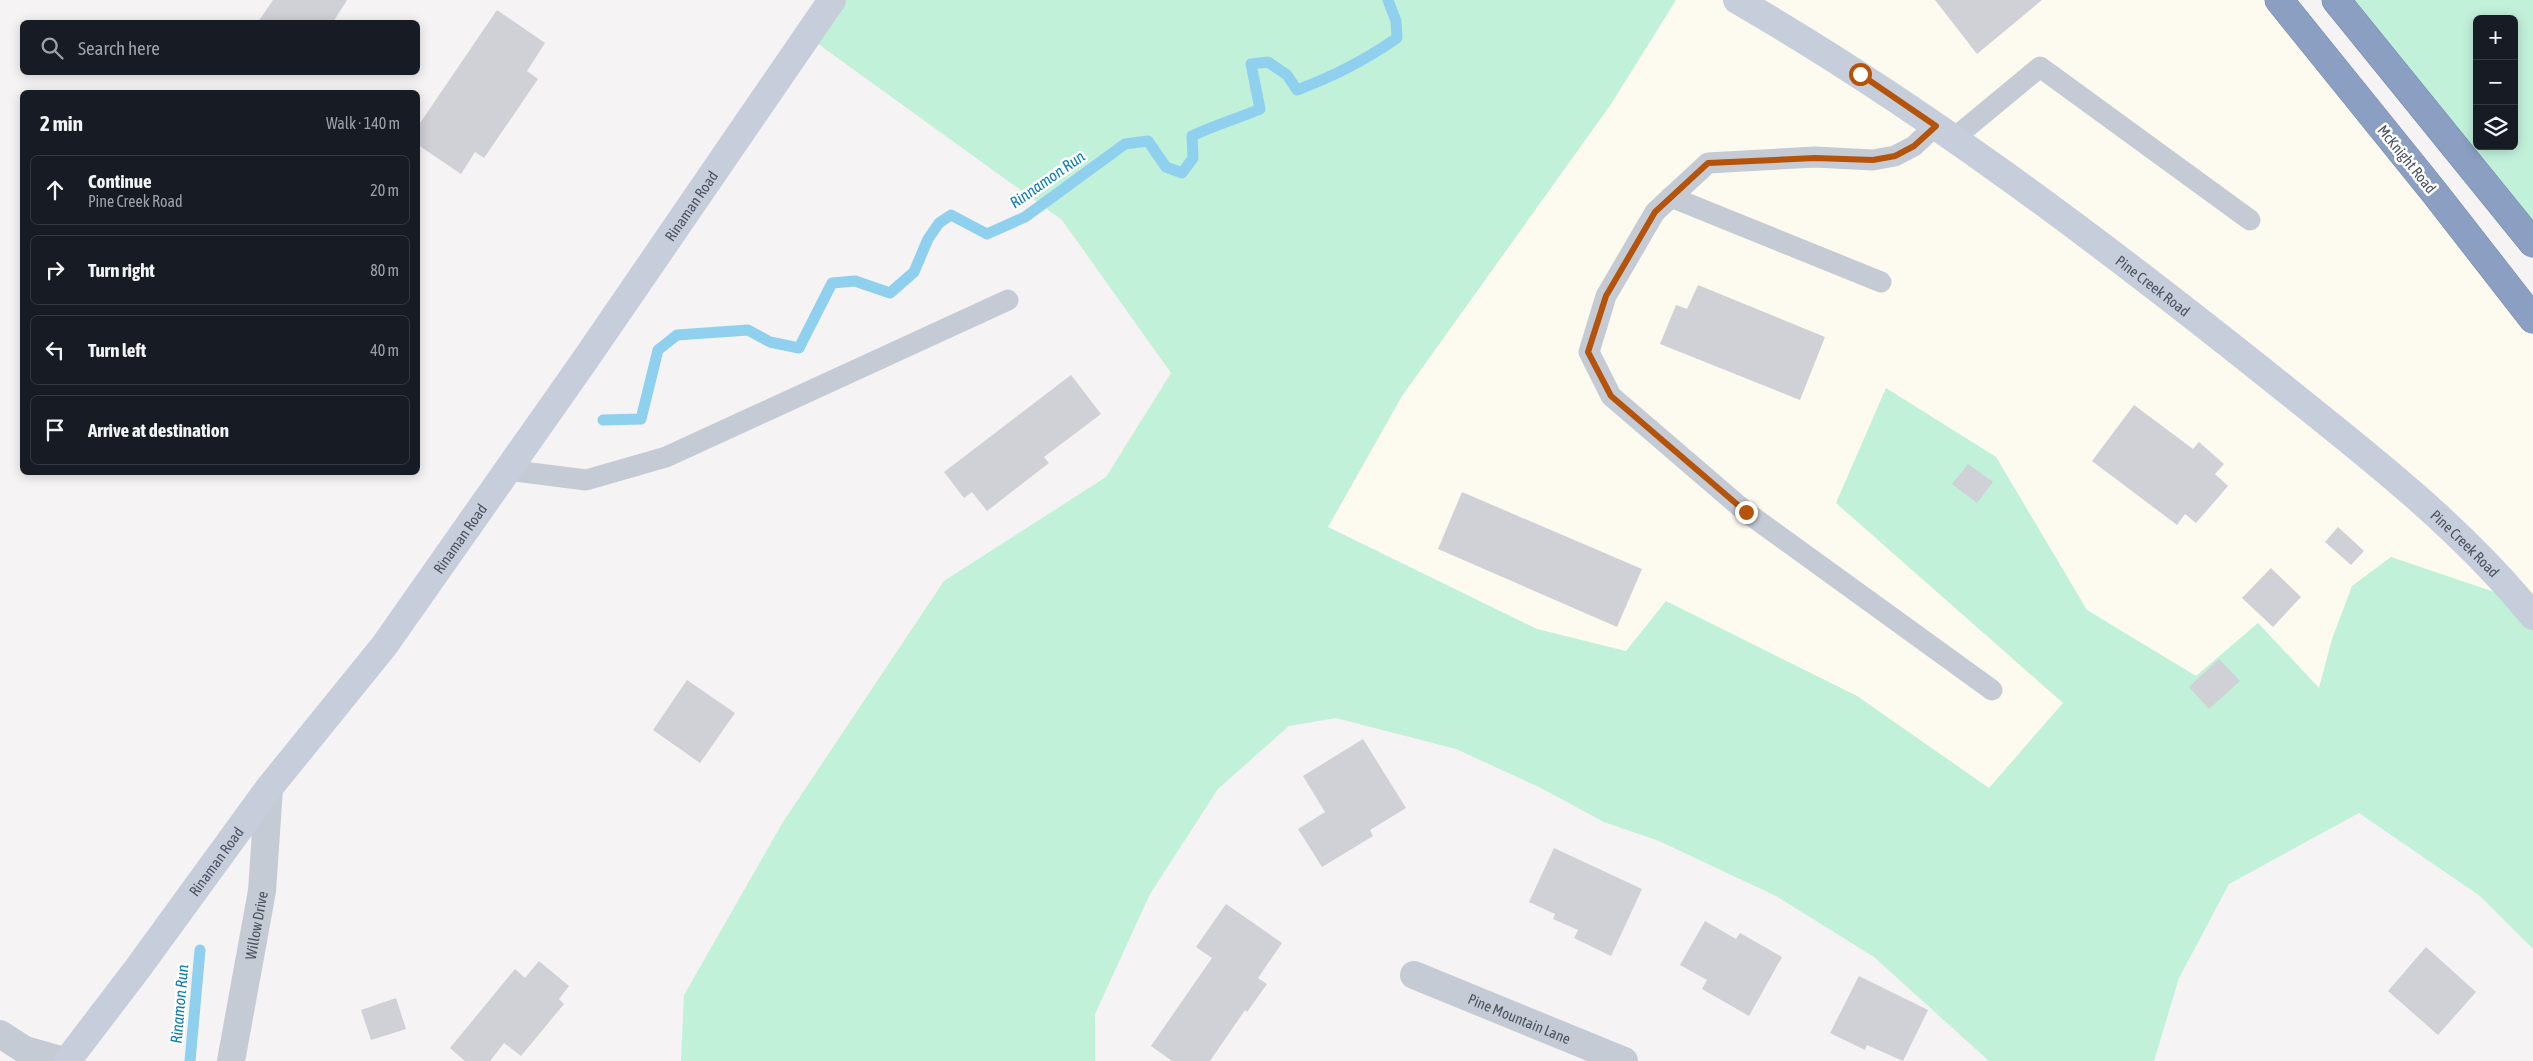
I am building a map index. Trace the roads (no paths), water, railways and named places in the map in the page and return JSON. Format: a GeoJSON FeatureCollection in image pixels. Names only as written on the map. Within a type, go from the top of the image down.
{"type":"FeatureCollection","features":[{"type":"Feature","properties":{"kind":"highway","name":"McKnight Road"},"geometry":{"type":"LineString","coordinates":[[2278,0],[2434,192],[2533,319]]}},
{"type":"Feature","properties":{"kind":"highway"},"geometry":{"type":"LineString","coordinates":[[2336,0],[2533,243]]}},
{"type":"Feature","properties":{"kind":"street","name":"Rinaman Road"},"geometry":{"type":"LineString","coordinates":[[65,1061],[138,968],[269,788],[384,646],[832,0]]}},
{"type":"Feature","properties":{"kind":"street","name":"Pine Creek Road"},"geometry":{"type":"LineString","coordinates":[[1744,2],[1860,74],[1944,132],[2102,247],[2317,414],[2462,538],[2493,568],[2533,616]]}},
{"type":"Feature","properties":{"kind":"street","name":"Willow Drive"},"geometry":{"type":"LineString","coordinates":[[231,1061],[262,891],[269,788]]}},
{"type":"Feature","properties":{"kind":"street","name":"Pine Mountain Lane"},"geometry":{"type":"LineString","coordinates":[[1414,976],[1624,1061]]}},
{"type":"Feature","properties":{"kind":"street"},"geometry":{"type":"LineString","coordinates":[[0,1034],[25,1050],[65,1061]]}},
{"type":"Feature","properties":{"kind":"lane"},"geometry":{"type":"LineString","coordinates":[[1992,690],[1746,512],[1611,396],[1588,352],[1606,296],[1655,212],[1708,163],[1815,158],[1873,160],[1895,156],[1944,132],[2040,67],[2250,220]]}},
{"type":"Feature","properties":{"kind":"lane"},"geometry":{"type":"LineString","coordinates":[[1671,196],[1881,282]]}},
{"type":"Feature","properties":{"kind":"lane"},"geometry":{"type":"LineString","coordinates":[[507,470],[586,480],[666,456],[1008,300]]}},
{"type":"Feature","properties":{"kind":"waterway","name":"Rinnamon Run"},"geometry":{"type":"LineString","coordinates":[[603,420],[641,419],[658,350],[677,335],[748,330],[770,342],[799,348],[832,283],[855,281],[890,293],[914,272],[928,239],[939,223],[951,215],[987,234],[1025,217],[1125,144],[1148,141],[1166,167],[1182,173],[1193,158],[1192,136],[1260,109],[1251,64],[1268,62],[1287,75],[1297,90],[1336,73],[1374,53],[1397,38],[1396,21],[1388,0]]}},
{"type":"Feature","properties":{"kind":"waterway","name":"Rinamon Run"},"geometry":{"type":"LineString","coordinates":[[190,1061],[200,950]]}}]}
